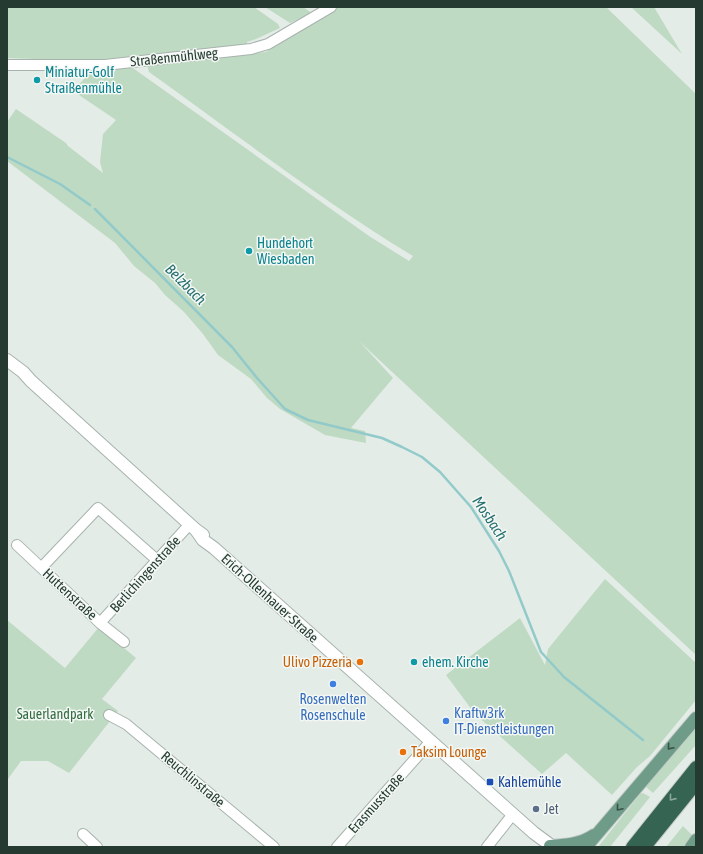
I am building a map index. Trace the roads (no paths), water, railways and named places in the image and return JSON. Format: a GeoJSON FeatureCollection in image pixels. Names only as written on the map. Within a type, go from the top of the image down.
{"type":"FeatureCollection","features":[{"type":"Feature","properties":{"kind":"highway"},"geometry":{"type":"LineString","coordinates":[[632,847],[696,767]]}},
{"type":"Feature","properties":{"kind":"highway"},"geometry":{"type":"LineString","coordinates":[[645,847],[696,784]]}},
{"type":"Feature","properties":{"kind":"main road"},"geometry":{"type":"LineString","coordinates":[[586,847],[696,718]]}},
{"type":"Feature","properties":{"kind":"main road"},"geometry":{"type":"LineString","coordinates":[[548,845],[570,844],[581,841],[602,829]]}},
{"type":"Feature","properties":{"kind":"main road"},"geometry":{"type":"LineString","coordinates":[[691,847],[696,840]]}},
{"type":"Feature","properties":{"kind":"street","name":"Straßenmühlweg"},"geometry":{"type":"LineString","coordinates":[[7,65],[105,65],[251,49],[268,44],[331,7]]}},
{"type":"Feature","properties":{"kind":"street","name":"Erich-Ollenhauer-Straße"},"geometry":{"type":"LineString","coordinates":[[7,360],[20,375],[31,381],[193,527],[203,540],[214,548],[548,845]]}},
{"type":"Feature","properties":{"kind":"street"},"geometry":{"type":"LineString","coordinates":[[42,567],[98,508],[157,560]]}},
{"type":"Feature","properties":{"kind":"street","name":"Berlichingenstraße"},"geometry":{"type":"LineString","coordinates":[[100,623],[157,560],[193,527]]}},
{"type":"Feature","properties":{"kind":"street","name":"Huttenstraße"},"geometry":{"type":"LineString","coordinates":[[17,545],[100,623],[124,642]]}},
{"type":"Feature","properties":{"kind":"street","name":"Reuchlinstraße"},"geometry":{"type":"LineString","coordinates":[[109,716],[126,724],[274,847]]}},
{"type":"Feature","properties":{"kind":"street","name":"Erasmusstraße"},"geometry":{"type":"LineString","coordinates":[[337,847],[431,741]]}},
{"type":"Feature","properties":{"kind":"street"},"geometry":{"type":"LineString","coordinates":[[487,847],[513,814]]}},
{"type":"Feature","properties":{"kind":"street"},"geometry":{"type":"LineString","coordinates":[[83,834],[97,847]]}},
{"type":"Feature","properties":{"kind":"waterway","name":"Belzbach"},"geometry":{"type":"LineString","coordinates":[[7,157],[60,184],[90,205]]}},
{"type":"Feature","properties":{"kind":"waterway","name":"Mosbach"},"geometry":{"type":"LineString","coordinates":[[95,209],[232,347],[285,409],[308,420],[382,438],[422,457],[440,472],[471,507],[499,551],[509,571],[541,652],[564,677],[643,740]]}},
{"type":"Feature","properties":{"kind":"place","name":"Miniatur-Golf Straißenmühle"},"geometry":{"type":"Point","coordinates":[37,80]}},
{"type":"Feature","properties":{"kind":"place","name":"Hundehort Wiesbaden"},"geometry":{"type":"Point","coordinates":[249,251]}},
{"type":"Feature","properties":{"kind":"place","name":"Ulivo Pizzeria"},"geometry":{"type":"Point","coordinates":[360,662]}},
{"type":"Feature","properties":{"kind":"place","name":"ehem. Kirche"},"geometry":{"type":"Point","coordinates":[414,662]}},
{"type":"Feature","properties":{"kind":"place","name":"Rosenwelten Rosenschule"},"geometry":{"type":"Point","coordinates":[333,684]}},
{"type":"Feature","properties":{"kind":"place","name":"Kraftw3rk IT-Dienstleistungen"},"geometry":{"type":"Point","coordinates":[446,721]}},
{"type":"Feature","properties":{"kind":"place","name":"Taksim Lounge"},"geometry":{"type":"Point","coordinates":[403,752]}},
{"type":"Feature","properties":{"kind":"place","name":"Kahlemühle"},"geometry":{"type":"Point","coordinates":[490,782]}},
{"type":"Feature","properties":{"kind":"place","name":"Jet"},"geometry":{"type":"Point","coordinates":[536,809]}},
{"type":"Feature","properties":{"kind":"park label","name":"Sauerlandpark"},"geometry":{"type":"Point","coordinates":[55,714]}}]}
